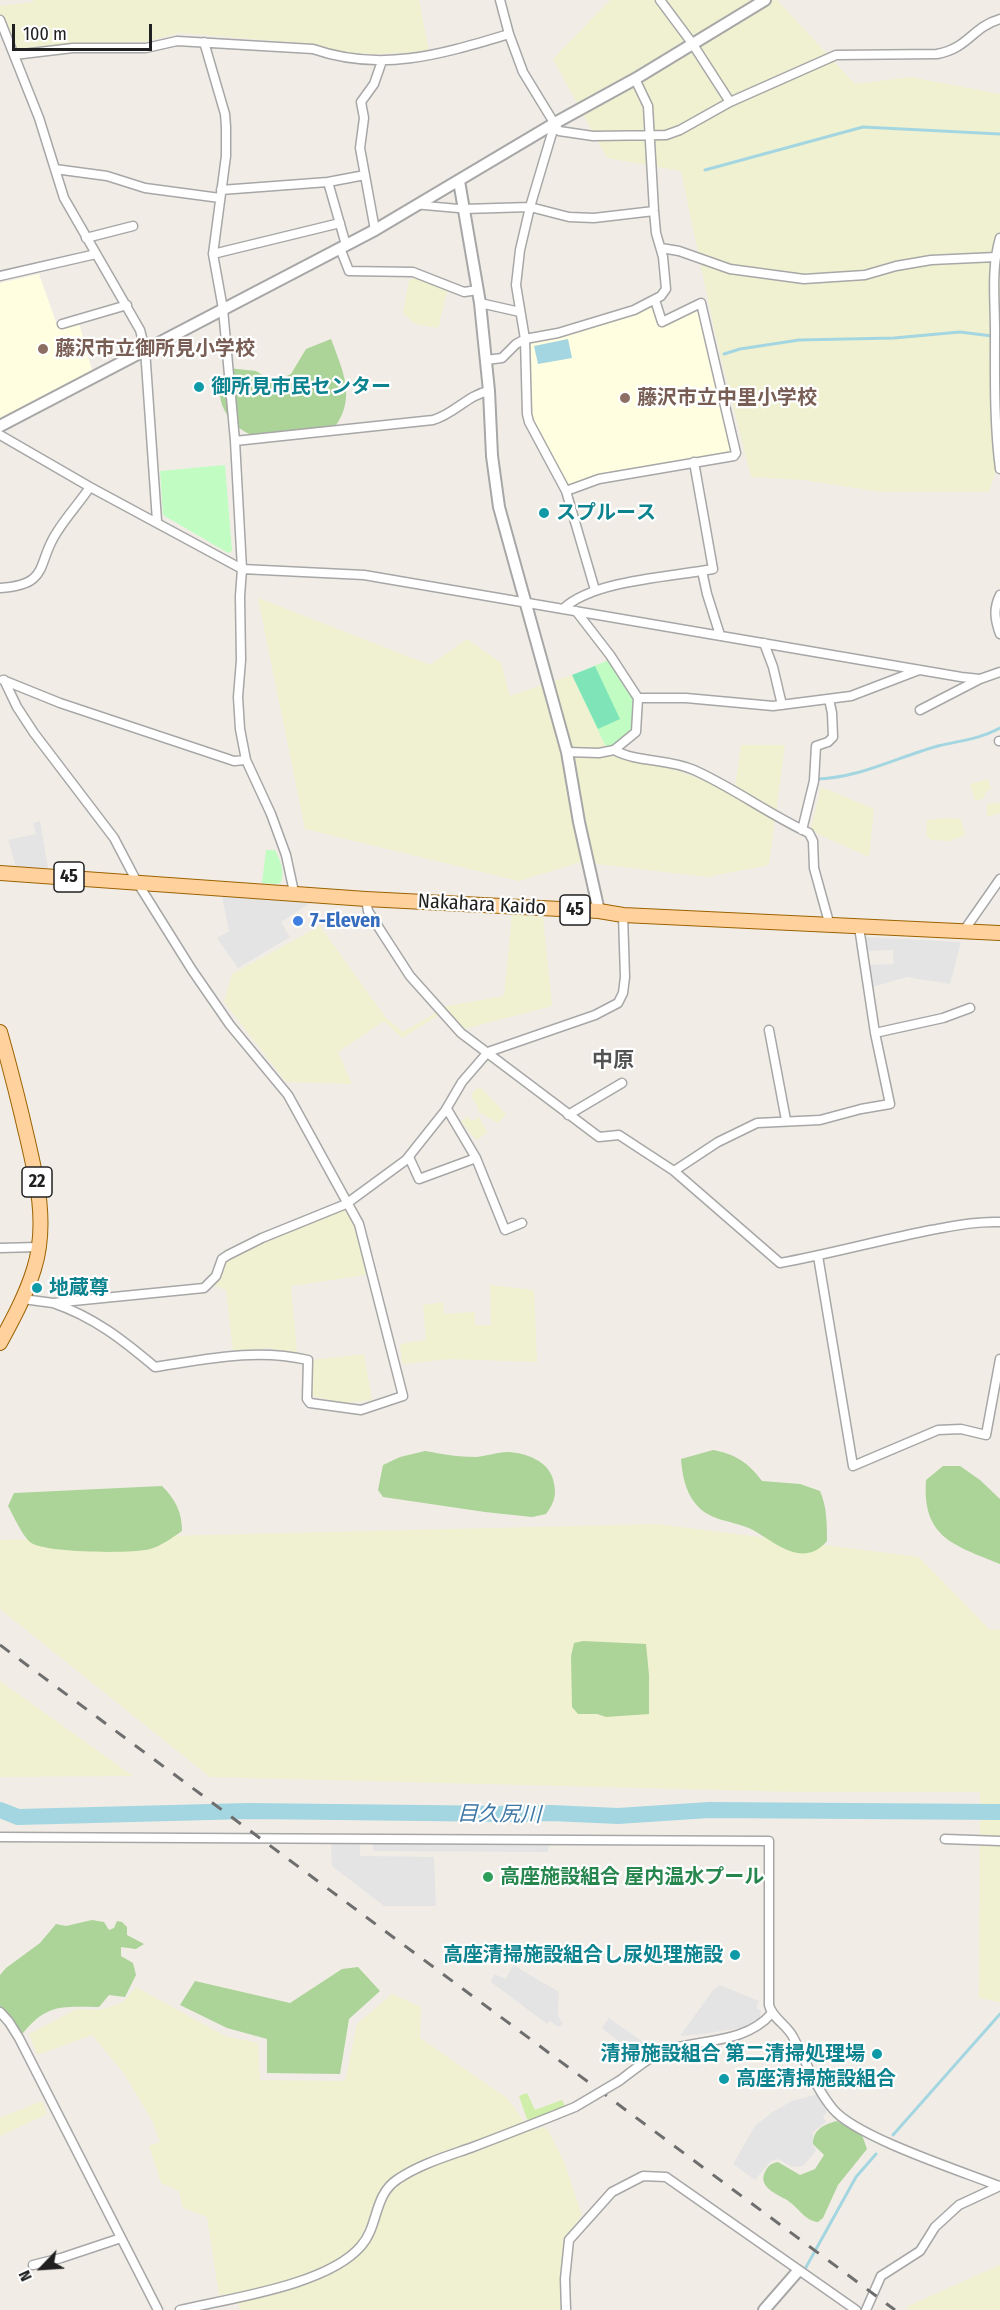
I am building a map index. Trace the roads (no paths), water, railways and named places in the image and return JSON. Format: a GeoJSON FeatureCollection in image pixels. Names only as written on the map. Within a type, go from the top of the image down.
{"type":"FeatureCollection","features":[{"type":"Feature","properties":{"kind":"main road","name":"Nakahara Kaido"},"geometry":{"type":"LineString","coordinates":[[0,873],[294,892],[366,899],[599,911],[623,915],[1000,933]]}},
{"type":"Feature","properties":{"kind":"main road","name":"22"},"geometry":{"type":"LineString","coordinates":[[0,1032],[33,1158],[39,1197],[40,1232],[35,1267],[23,1299],[0,1343]]}},
{"type":"Feature","properties":{"kind":"street"},"geometry":{"type":"LineString","coordinates":[[500,0],[508,34],[523,72],[560,131],[579,135],[651,136],[680,130],[730,102],[836,55],[948,52],[964,44],[983,26],[1000,19]]}},
{"type":"Feature","properties":{"kind":"street"},"geometry":{"type":"LineString","coordinates":[[660,0],[692,43],[730,102]]}},
{"type":"Feature","properties":{"kind":"street"},"geometry":{"type":"LineString","coordinates":[[0,426],[375,230],[555,123],[635,79],[765,0]]}},
{"type":"Feature","properties":{"kind":"street"},"geometry":{"type":"LineString","coordinates":[[0,20],[39,118],[64,198],[128,305],[140,330],[145,349],[157,521]]}},
{"type":"Feature","properties":{"kind":"street"},"geometry":{"type":"LineString","coordinates":[[0,52],[73,48],[146,48],[177,41],[313,49],[332,56],[382,61],[411,60],[508,34]]}},
{"type":"Feature","properties":{"kind":"street"},"geometry":{"type":"LineString","coordinates":[[204,42],[225,114],[226,127],[226,156],[213,254],[223,309],[235,441],[242,569],[241,660],[238,698],[240,729],[246,760],[271,814],[286,855],[294,892]]}},
{"type":"Feature","properties":{"kind":"street"},"geometry":{"type":"LineString","coordinates":[[375,230],[360,148],[364,118],[361,102],[374,84],[382,61]]}},
{"type":"Feature","properties":{"kind":"street"},"geometry":{"type":"LineString","coordinates":[[486,360],[502,358],[525,339],[565,331],[634,310],[662,296],[666,289],[661,248],[656,233],[648,106],[635,79]]}},
{"type":"Feature","properties":{"kind":"street"},"geometry":{"type":"LineString","coordinates":[[555,123],[530,207],[520,250],[516,285],[525,339],[529,422],[566,491],[595,590]]}},
{"type":"Feature","properties":{"kind":"street"},"geometry":{"type":"LineString","coordinates":[[55,169],[107,176],[145,188],[221,194],[328,182],[365,175]]}},
{"type":"Feature","properties":{"kind":"street"},"geometry":{"type":"LineString","coordinates":[[459,181],[480,303],[496,489],[506,534],[567,752],[579,822],[599,911]]}},
{"type":"Feature","properties":{"kind":"street"},"geometry":{"type":"LineString","coordinates":[[328,182],[349,271],[413,272],[464,292],[478,290]]}},
{"type":"Feature","properties":{"kind":"street"},"geometry":{"type":"LineString","coordinates":[[419,205],[464,209],[530,207],[568,217],[594,218],[654,212]]}},
{"type":"Feature","properties":{"kind":"street"},"geometry":{"type":"LineString","coordinates":[[213,254],[339,223]]}},
{"type":"Feature","properties":{"kind":"street"},"geometry":{"type":"LineString","coordinates":[[86,238],[133,226]]}},
{"type":"Feature","properties":{"kind":"street"},"geometry":{"type":"LineString","coordinates":[[1000,238],[996,257],[995,337],[1000,469]]}},
{"type":"Feature","properties":{"kind":"street"},"geometry":{"type":"LineString","coordinates":[[661,248],[679,251],[730,269],[804,279],[866,275],[896,266],[931,260],[996,257]]}},
{"type":"Feature","properties":{"kind":"street"},"geometry":{"type":"LineString","coordinates":[[0,276],[96,254]]}},
{"type":"Feature","properties":{"kind":"street"},"geometry":{"type":"LineString","coordinates":[[566,491],[599,479],[734,456],[736,453],[701,303],[662,322],[655,300]]}},
{"type":"Feature","properties":{"kind":"street"},"geometry":{"type":"LineString","coordinates":[[480,303],[520,312]]}},
{"type":"Feature","properties":{"kind":"street"},"geometry":{"type":"LineString","coordinates":[[62,324],[128,305]]}},
{"type":"Feature","properties":{"kind":"street"},"geometry":{"type":"LineString","coordinates":[[235,441],[433,420],[448,415],[474,395],[489,391]]}},
{"type":"Feature","properties":{"kind":"street"},"geometry":{"type":"LineString","coordinates":[[0,435],[90,487],[157,521],[242,569],[364,574],[980,679]]}},
{"type":"Feature","properties":{"kind":"street"},"geometry":{"type":"LineString","coordinates":[[564,608],[579,597],[595,590],[713,569],[694,462]]}},
{"type":"Feature","properties":{"kind":"street"},"geometry":{"type":"LineString","coordinates":[[0,588],[26,584],[37,576],[56,533],[90,487]]}},
{"type":"Feature","properties":{"kind":"street"},"geometry":{"type":"LineString","coordinates":[[702,571],[720,635]]}},
{"type":"Feature","properties":{"kind":"street"},"geometry":{"type":"LineString","coordinates":[[1000,596],[995,605],[994,615],[1000,634]]}},
{"type":"Feature","properties":{"kind":"street"},"geometry":{"type":"LineString","coordinates":[[567,752],[599,753],[614,750],[636,732],[638,698],[610,655],[576,610]]}},
{"type":"Feature","properties":{"kind":"street"},"geometry":{"type":"LineString","coordinates":[[764,643],[773,667],[782,705]]}},
{"type":"Feature","properties":{"kind":"street"},"geometry":{"type":"LineString","coordinates":[[638,698],[686,698],[751,705],[782,705],[851,696],[920,670]]}},
{"type":"Feature","properties":{"kind":"street"},"geometry":{"type":"LineString","coordinates":[[920,710],[980,679],[1000,672]]}},
{"type":"Feature","properties":{"kind":"street"},"geometry":{"type":"LineString","coordinates":[[2,679],[60,703],[234,761],[246,760]]}},
{"type":"Feature","properties":{"kind":"street"},"geometry":{"type":"LineString","coordinates":[[2,679],[34,733],[114,838],[137,882],[192,970],[224,1016],[288,1095],[359,1224],[403,1396],[361,1410],[310,1403],[307,1399],[308,1360],[282,1354],[254,1353],[155,1366],[114,1332],[68,1308],[53,1303],[23,1299]]}},
{"type":"Feature","properties":{"kind":"street"},"geometry":{"type":"LineString","coordinates":[[802,830],[814,781],[816,746],[828,742],[833,737],[829,699]]}},
{"type":"Feature","properties":{"kind":"street"},"geometry":{"type":"LineString","coordinates":[[614,750],[627,756],[674,762],[696,771],[809,833],[813,841],[814,868],[830,926]]}},
{"type":"Feature","properties":{"kind":"street"},"geometry":{"type":"LineString","coordinates":[[963,932],[1000,879]]}},
{"type":"Feature","properties":{"kind":"street"},"geometry":{"type":"LineString","coordinates":[[366,899],[368,911],[410,976],[461,1033],[599,1137],[619,1135],[674,1171],[780,1263],[972,1222],[1000,1222]]}},
{"type":"Feature","properties":{"kind":"street"},"geometry":{"type":"LineString","coordinates":[[53,1303],[204,1288],[216,1276],[222,1259],[228,1255],[262,1238],[346,1204],[409,1157],[447,1108],[462,1082],[488,1052],[595,1015],[618,1003],[623,993],[625,977],[623,915]]}},
{"type":"Feature","properties":{"kind":"street"},"geometry":{"type":"LineString","coordinates":[[674,1171],[718,1142],[758,1123],[820,1120],[891,1104],[875,1033],[859,927]]}},
{"type":"Feature","properties":{"kind":"street"},"geometry":{"type":"LineString","coordinates":[[875,1033],[943,1018],[970,1008]]}},
{"type":"Feature","properties":{"kind":"street"},"geometry":{"type":"LineString","coordinates":[[769,1030],[786,1120]]}},
{"type":"Feature","properties":{"kind":"street"},"geometry":{"type":"LineString","coordinates":[[568,1114],[622,1083]]}},
{"type":"Feature","properties":{"kind":"street"},"geometry":{"type":"LineString","coordinates":[[447,1108],[476,1158],[505,1230],[522,1224]]}},
{"type":"Feature","properties":{"kind":"street"},"geometry":{"type":"LineString","coordinates":[[409,1157],[418,1179],[476,1158]]}},
{"type":"Feature","properties":{"kind":"street"},"geometry":{"type":"LineString","coordinates":[[0,1248],[38,1247]]}},
{"type":"Feature","properties":{"kind":"street"},"geometry":{"type":"LineString","coordinates":[[818,1256],[853,1466],[938,1430],[961,1429],[986,1435],[1000,1359]]}},
{"type":"Feature","properties":{"kind":"street"},"geometry":{"type":"LineString","coordinates":[[0,1837],[769,1840],[769,2005],[772,2013],[791,2032],[826,2098],[845,2121],[881,2139],[999,2186]]}},
{"type":"Feature","properties":{"kind":"street"},"geometry":{"type":"LineString","coordinates":[[945,1839],[1000,1841]]}},
{"type":"Feature","properties":{"kind":"street"},"geometry":{"type":"LineString","coordinates":[[0,2012],[19,2038],[158,2310]]}},
{"type":"Feature","properties":{"kind":"street"},"geometry":{"type":"LineString","coordinates":[[180,2310],[309,2279],[335,2268],[355,2253],[364,2242],[380,2198],[395,2180],[575,2107],[667,2050],[754,2030],[772,2013]]}},
{"type":"Feature","properties":{"kind":"street"},"geometry":{"type":"LineString","coordinates":[[566,2310],[565,2279],[568,2240],[612,2192],[643,2176],[666,2177],[856,2310]]}},
{"type":"Feature","properties":{"kind":"street"},"geometry":{"type":"LineString","coordinates":[[866,2310],[881,2276],[920,2251],[935,2227],[959,2205],[999,2186]]}},
{"type":"Feature","properties":{"kind":"street"},"geometry":{"type":"LineString","coordinates":[[33,2265],[62,2258],[121,2238]]}},
{"type":"Feature","properties":{"kind":"street"},"geometry":{"type":"LineString","coordinates":[[764,2310],[798,2271]]}},
{"type":"Feature","properties":{"kind":"water"},"geometry":{"type":"Polygon","coordinates":[[[568,339],[572,358],[538,364],[534,346],[568,339]]]}},
{"type":"Feature","properties":{"kind":"waterway"},"geometry":{"type":"LineString","coordinates":[[705,170],[863,127],[1000,134]]}},
{"type":"Feature","properties":{"kind":"waterway"},"geometry":{"type":"LineString","coordinates":[[724,354],[740,349],[799,340],[894,338],[960,332],[1000,337]]}},
{"type":"Feature","properties":{"kind":"waterway"},"geometry":{"type":"LineString","coordinates":[[816,779],[863,771],[1000,728]]}},
{"type":"Feature","properties":{"kind":"waterway","name":"目久尻川"},"geometry":{"type":"LineString","coordinates":[[0,1810],[18,1817],[248,1811],[551,1813],[618,1816],[709,1810],[1000,1812]]}},
{"type":"Feature","properties":{"kind":"waterway"},"geometry":{"type":"LineString","coordinates":[[893,2135],[1000,2014]]}},
{"type":"Feature","properties":{"kind":"waterway"},"geometry":{"type":"LineString","coordinates":[[805,2269],[856,2177],[876,2154]]}},
{"type":"Feature","properties":{"kind":"railway"},"geometry":{"type":"LineString","coordinates":[[0,1645],[895,2310]]}},
{"type":"Feature","properties":{"kind":"place","name":"藤沢市立御所見小学校"},"geometry":{"type":"Point","coordinates":[43,349]}},
{"type":"Feature","properties":{"kind":"place","name":"御所見市民センター"},"geometry":{"type":"Point","coordinates":[199,387]}},
{"type":"Feature","properties":{"kind":"place","name":"藤沢市立中里小学校"},"geometry":{"type":"Point","coordinates":[625,398]}},
{"type":"Feature","properties":{"kind":"place","name":"スプルース"},"geometry":{"type":"Point","coordinates":[544,513]}},
{"type":"Feature","properties":{"kind":"place","name":"7-Eleven"},"geometry":{"type":"Point","coordinates":[298,921]}},
{"type":"Feature","properties":{"kind":"place","name":"地蔵尊"},"geometry":{"type":"Point","coordinates":[37,1288]}},
{"type":"Feature","properties":{"kind":"place","name":"高座施設組合 屋内温水プール"},"geometry":{"type":"Point","coordinates":[488,1877]}},
{"type":"Feature","properties":{"kind":"place","name":"高座清掃施設組合し尿処理施設"},"geometry":{"type":"Point","coordinates":[735,1955]}},
{"type":"Feature","properties":{"kind":"place","name":"清掃施設組合 第二清掃処理場"},"geometry":{"type":"Point","coordinates":[877,2054]}},
{"type":"Feature","properties":{"kind":"place","name":"高座清掃施設組合"},"geometry":{"type":"Point","coordinates":[724,2079]}},
{"type":"Feature","properties":{"kind":"district","name":"中原"},"geometry":{"type":"Point","coordinates":[613,1061]}}]}
